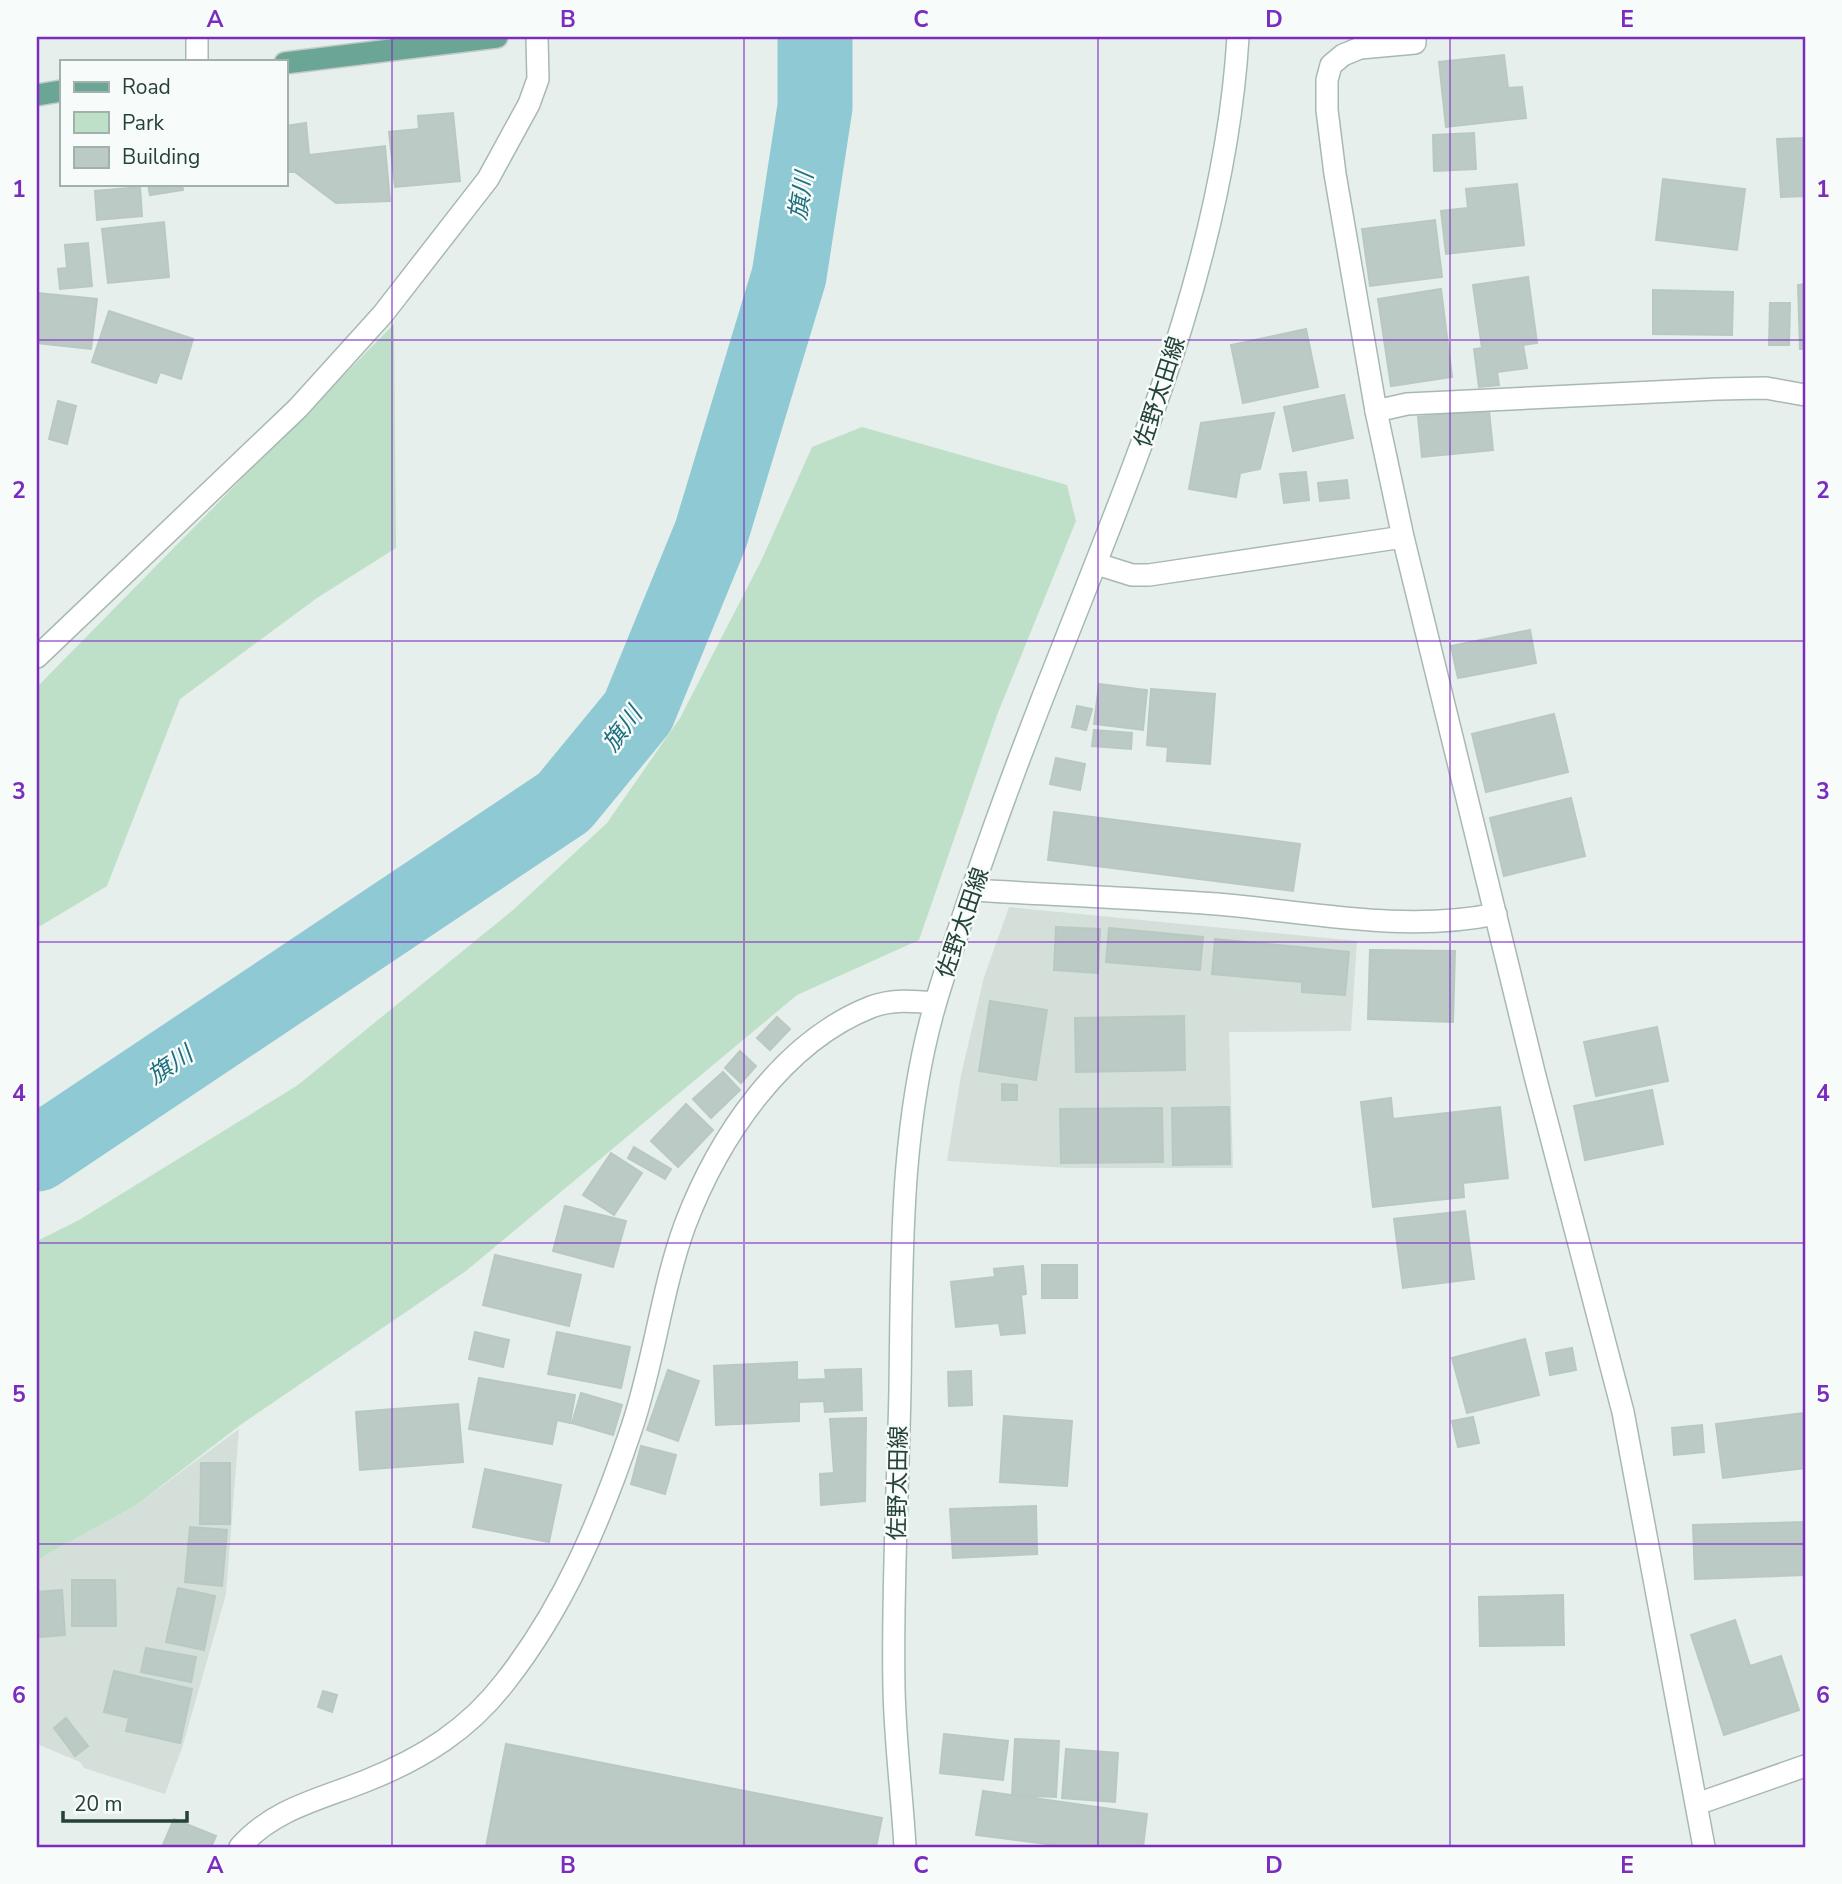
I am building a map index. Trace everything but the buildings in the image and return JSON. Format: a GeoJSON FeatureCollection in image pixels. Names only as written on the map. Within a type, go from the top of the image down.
{"type":"FeatureCollection","features":[{"type":"Feature","properties":{"kind":"main road"},"geometry":{"type":"LineString","coordinates":[[287,63],[497,37]]}},
{"type":"Feature","properties":{"kind":"main road"},"geometry":{"type":"LineString","coordinates":[[37,94],[60,91]]}},
{"type":"Feature","properties":{"kind":"street"},"geometry":{"type":"LineString","coordinates":[[197,37],[197,60]]}},
{"type":"Feature","properties":{"kind":"street"},"geometry":{"type":"LineString","coordinates":[[37,657],[298,408],[383,314],[488,178],[529,104],[538,79],[537,37]]}},
{"type":"Feature","properties":{"kind":"street","name":"佐野太田線"},"geometry":{"type":"LineString","coordinates":[[905,1847],[894,1690],[905,1168],[935,1003],[1062,646],[1097,564],[1143,443],[1197,277],[1218,194],[1234,89],[1238,37]]}},
{"type":"Feature","properties":{"kind":"street"},"geometry":{"type":"LineString","coordinates":[[1415,37],[1415,43],[1360,48],[1343,55],[1331,65],[1326,80],[1335,174],[1376,411],[1403,537],[1623,1412],[1704,1847]]}},
{"type":"Feature","properties":{"kind":"street"},"geometry":{"type":"LineString","coordinates":[[1376,411],[1407,404],[1717,389],[1766,388],[1805,395]]}},
{"type":"Feature","properties":{"kind":"street"},"geometry":{"type":"LineString","coordinates":[[1097,564],[1132,576],[1149,575],[1403,537]]}},
{"type":"Feature","properties":{"kind":"street"},"geometry":{"type":"LineString","coordinates":[[973,890],[1218,904],[1357,920],[1462,921],[1496,914]]}},
{"type":"Feature","properties":{"kind":"street"},"geometry":{"type":"LineString","coordinates":[[240,1847],[254,1831],[279,1814],[411,1762],[472,1721],[506,1681],[536,1638],[603,1512],[633,1426],[664,1295],[685,1226],[705,1178],[761,1090],[800,1048],[873,1006],[904,1000],[935,1003]]}},
{"type":"Feature","properties":{"kind":"street"},"geometry":{"type":"LineString","coordinates":[[1697,1804],[1805,1766]]}},
{"type":"Feature","properties":{"kind":"shaded area"},"geometry":{"type":"Polygon","coordinates":[[[1009,907],[1357,941],[1351,1031],[1229,1032],[1233,1168],[1069,1168],[947,1161],[961,1075],[984,977],[1009,907]]]}},
{"type":"Feature","properties":{"kind":"shaded area"},"geometry":{"type":"Polygon","coordinates":[[[239,1429],[226,1594],[183,1745],[165,1794],[84,1768],[80,1762],[37,1744],[37,1560],[135,1506],[239,1429]]]}},
{"type":"Feature","properties":{"kind":"green space"},"geometry":{"type":"Polygon","coordinates":[[[394,324],[396,548],[317,598],[180,699],[107,886],[37,928],[37,687],[394,324]]]}},
{"type":"Feature","properties":{"kind":"green space"},"geometry":{"type":"Polygon","coordinates":[[[862,427],[1067,485],[1076,521],[997,715],[919,940],[797,995],[466,1271],[243,1423],[135,1506],[37,1560],[37,1241],[79,1220],[298,1085],[513,910],[607,823],[680,718],[762,559],[812,447],[862,427]]]}},
{"type":"Feature","properties":{"kind":"waterway","name":"旗川"},"geometry":{"type":"LineString","coordinates":[[37,1154],[564,802],[638,712],[711,534],[789,276],[815,107],[815,37]]}}]}
